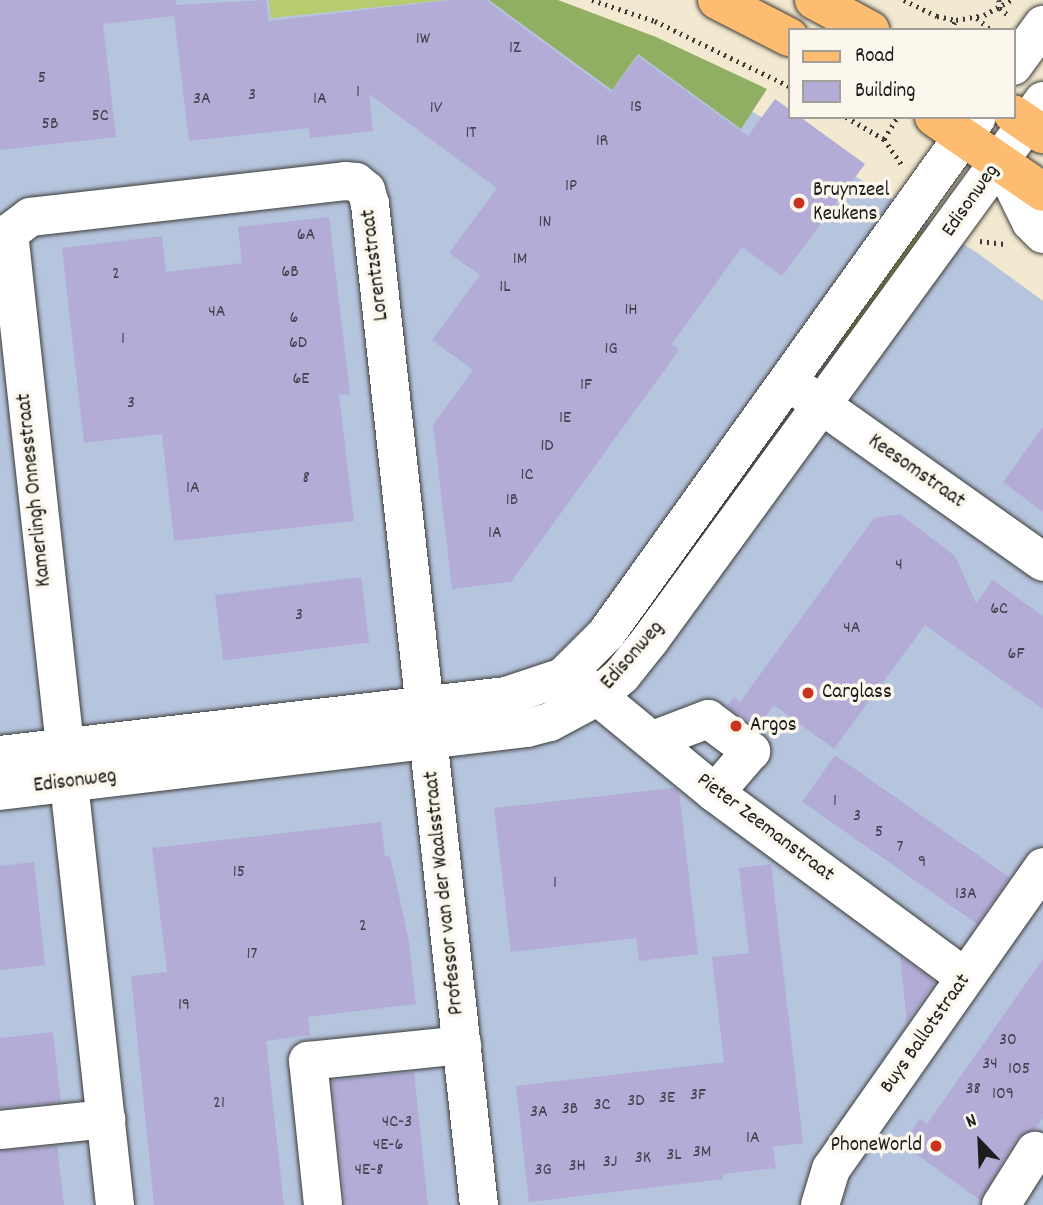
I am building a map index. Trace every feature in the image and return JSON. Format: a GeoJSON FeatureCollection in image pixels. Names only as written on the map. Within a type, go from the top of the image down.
{"type":"FeatureCollection","features":[{"type":"Feature","properties":{"kind":"main road"},"geometry":{"type":"LineString","coordinates":[[717,0],[788,36]]}},
{"type":"Feature","properties":{"kind":"main road"},"geometry":{"type":"LineString","coordinates":[[814,0],[866,28]]}},
{"type":"Feature","properties":{"kind":"main road"},"geometry":{"type":"LineString","coordinates":[[958,123],[1043,192]]}},
{"type":"Feature","properties":{"kind":"street"},"geometry":{"type":"LineString","coordinates":[[1015,63],[1043,25]]}},
{"type":"Feature","properties":{"kind":"street","name":"Edisonweg"},"geometry":{"type":"LineString","coordinates":[[0,791],[66,765],[427,723],[528,692],[583,685],[622,675],[1032,118]]}},
{"type":"Feature","properties":{"kind":"street","name":"Edisonweg"},"geometry":{"type":"LineString","coordinates":[[583,685],[606,635],[790,382],[958,123]]}},
{"type":"Feature","properties":{"kind":"street"},"geometry":{"type":"LineString","coordinates":[[1000,159],[1031,222],[1043,234]]}},
{"type":"Feature","properties":{"kind":"street","name":"Lorentzstraat"},"geometry":{"type":"LineString","coordinates":[[9,233],[30,217],[345,181],[356,182],[366,190],[427,723]]}},
{"type":"Feature","properties":{"kind":"street","name":"Kamerlingh Onnesstraat"},"geometry":{"type":"LineString","coordinates":[[9,233],[116,1205]]}},
{"type":"Feature","properties":{"kind":"street","name":"Keesomstraat"},"geometry":{"type":"LineString","coordinates":[[790,382],[1043,562]]}},
{"type":"Feature","properties":{"kind":"street","name":"Pieter Zeemanstraat"},"geometry":{"type":"LineString","coordinates":[[583,685],[715,793],[965,977]]}},
{"type":"Feature","properties":{"kind":"street"},"geometry":{"type":"LineString","coordinates":[[653,740],[708,719],[751,751],[715,793]]}},
{"type":"Feature","properties":{"kind":"street","name":"Professor van der Waalsstraat"},"geometry":{"type":"LineString","coordinates":[[427,723],[479,1205]]}},
{"type":"Feature","properties":{"kind":"street","name":"Edisonweg"},"geometry":{"type":"LineString","coordinates":[[0,755],[66,765]]}},
{"type":"Feature","properties":{"kind":"street","name":"Buys Ballotstraat"},"geometry":{"type":"LineString","coordinates":[[820,1205],[831,1169],[1043,867]]}},
{"type":"Feature","properties":{"kind":"street","name":"Professor van der Waalsstraat"},"geometry":{"type":"LineString","coordinates":[[323,1205],[308,1061],[462,1045]]}},
{"type":"Feature","properties":{"kind":"street"},"geometry":{"type":"LineString","coordinates":[[0,1130],[106,1119]]}},
{"type":"Feature","properties":{"kind":"street"},"geometry":{"type":"LineString","coordinates":[[1001,1205],[1035,1152]]}},
{"type":"Feature","properties":{"kind":"path"},"geometry":{"type":"LineString","coordinates":[[592,0],[655,21],[788,86]]}},
{"type":"Feature","properties":{"kind":"path"},"geometry":{"type":"LineString","coordinates":[[905,0],[937,16],[956,20],[976,18],[1011,0]]}},
{"type":"Feature","properties":{"kind":"path"},"geometry":{"type":"LineString","coordinates":[[976,18],[988,28]]}},
{"type":"Feature","properties":{"kind":"path"},"geometry":{"type":"LineString","coordinates":[[951,28],[956,20]]}},
{"type":"Feature","properties":{"kind":"path"},"geometry":{"type":"LineString","coordinates":[[849,119],[884,139],[896,119]]}},
{"type":"Feature","properties":{"kind":"shaded area"},"geometry":{"type":"Polygon","coordinates":[[[0,0],[524,0],[656,51],[976,252],[1043,301],[1043,1205],[0,1205],[0,0]]]}},
{"type":"Feature","properties":{"kind":"green space"},"geometry":{"type":"Polygon","coordinates":[[[269,0],[445,0],[271,18],[269,0]]]}},
{"type":"Feature","properties":{"kind":"green space"},"geometry":{"type":"Polygon","coordinates":[[[489,0],[558,0],[656,37],[767,89],[741,129],[638,54],[612,90],[489,0]]]}},
{"type":"Feature","properties":{"kind":"green space"},"geometry":{"type":"Polygon","coordinates":[[[915,226],[929,236],[846,352],[831,339],[915,226]]]}},
{"type":"Feature","properties":{"kind":"building"},"geometry":{"type":"Polygon","coordinates":[[[0,0],[176,0],[176,5],[266,0],[269,21],[450,0],[486,0],[611,92],[638,56],[748,136],[775,99],[788,108],[788,119],[803,119],[865,164],[782,276],[742,247],[672,344],[679,350],[511,582],[452,589],[433,425],[473,370],[432,340],[480,275],[449,253],[497,188],[369,94],[373,131],[310,138],[309,128],[189,141],[174,16],[103,24],[116,137],[0,150],[0,0]]]}},
{"type":"Feature","properties":{"kind":"building"},"geometry":{"type":"Polygon","coordinates":[[[329,217],[350,394],[339,395],[354,521],[174,541],[162,434],[84,443],[62,248],[162,236],[166,272],[242,263],[238,227],[329,217]]]}},
{"type":"Feature","properties":{"kind":"building"},"geometry":{"type":"Polygon","coordinates":[[[1043,427],[1043,512],[1003,482],[1043,427]]]}},
{"type":"Feature","properties":{"kind":"building"},"geometry":{"type":"Polygon","coordinates":[[[900,514],[955,556],[976,603],[993,580],[1043,616],[1043,709],[925,625],[834,749],[774,705],[757,728],[727,706],[734,697],[740,702],[874,518],[900,514]]]}},
{"type":"Feature","properties":{"kind":"building"},"geometry":{"type":"Polygon","coordinates":[[[361,577],[369,643],[223,660],[215,595],[361,577]]]}},
{"type":"Feature","properties":{"kind":"building"},"geometry":{"type":"Polygon","coordinates":[[[835,755],[1009,877],[977,924],[802,802],[835,755]]]}},
{"type":"Feature","properties":{"kind":"building"},"geometry":{"type":"Polygon","coordinates":[[[674,788],[679,791],[698,954],[639,961],[636,938],[511,952],[494,808],[674,788]]]}},
{"type":"Feature","properties":{"kind":"building"},"geometry":{"type":"Polygon","coordinates":[[[381,822],[385,856],[390,856],[408,936],[416,1004],[308,1017],[310,1035],[266,1041],[284,1205],[154,1205],[131,976],[167,972],[152,848],[381,822]]]}},
{"type":"Feature","properties":{"kind":"building"},"geometry":{"type":"Polygon","coordinates":[[[34,862],[45,965],[0,970],[0,866],[34,862]]]}},
{"type":"Feature","properties":{"kind":"building"},"geometry":{"type":"Polygon","coordinates":[[[771,864],[803,1143],[773,1147],[776,1168],[723,1174],[723,1179],[529,1202],[516,1086],[724,1062],[712,957],[749,953],[739,868],[771,864]]]}},
{"type":"Feature","properties":{"kind":"building"},"geometry":{"type":"Polygon","coordinates":[[[900,956],[935,982],[907,1022],[900,956]]]}},
{"type":"Feature","properties":{"kind":"building"},"geometry":{"type":"Polygon","coordinates":[[[1043,959],[1043,1118],[1035,1129],[1016,1139],[980,1200],[902,1144],[920,1119],[927,1124],[1043,959]]]}},
{"type":"Feature","properties":{"kind":"building"},"geometry":{"type":"Polygon","coordinates":[[[53,1032],[61,1102],[0,1108],[0,1038],[53,1032]]]}},
{"type":"Feature","properties":{"kind":"building"},"geometry":{"type":"Polygon","coordinates":[[[414,1072],[428,1205],[346,1205],[332,1081],[414,1072]]]}},
{"type":"Feature","properties":{"kind":"building"},"geometry":{"type":"Polygon","coordinates":[[[57,1146],[64,1205],[0,1205],[0,1151],[57,1146]]]}},
{"type":"Feature","properties":{"kind":"place","name":"Bruynzeel Keukens"},"geometry":{"type":"Point","coordinates":[799,203]}},
{"type":"Feature","properties":{"kind":"place","name":"Carglass"},"geometry":{"type":"Point","coordinates":[808,693]}},
{"type":"Feature","properties":{"kind":"place","name":"Argos"},"geometry":{"type":"Point","coordinates":[736,726]}},
{"type":"Feature","properties":{"kind":"place","name":"PhoneWorld"},"geometry":{"type":"Point","coordinates":[936,1146]}}]}
